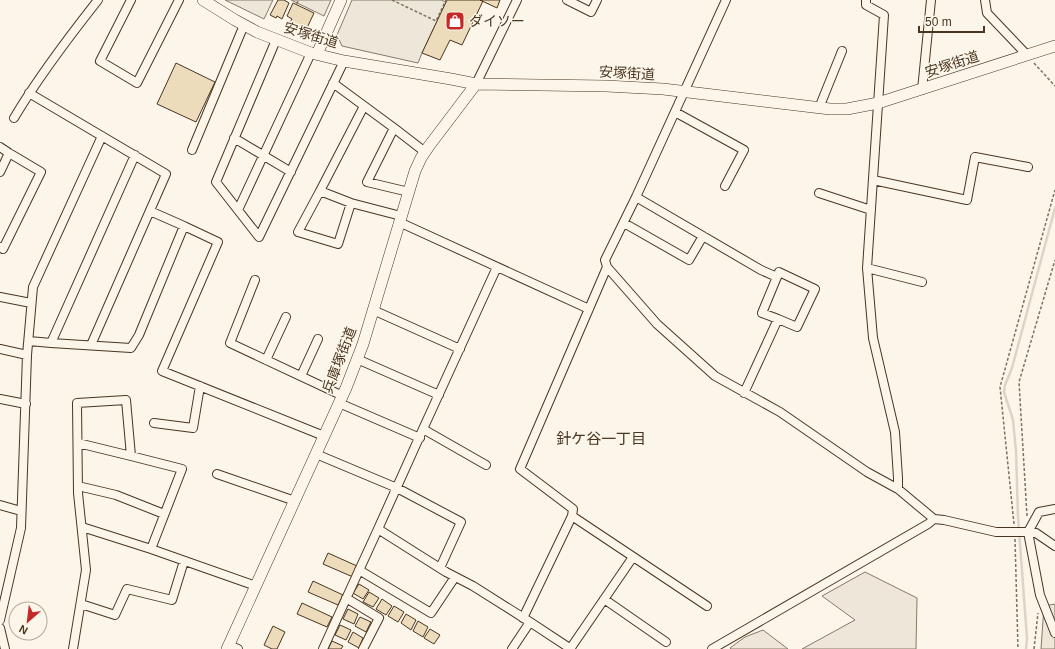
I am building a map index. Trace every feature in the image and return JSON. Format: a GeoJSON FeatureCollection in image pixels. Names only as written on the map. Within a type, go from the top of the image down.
{"type":"FeatureCollection","features":[{"type":"Feature","properties":{"kind":"main road","name":"安塚街道"},"geometry":{"type":"LineString","coordinates":[[203,0],[244,25],[276,40],[314,54],[344,61],[476,84],[641,88],[820,108],[847,109],[878,103],[1055,46]]}},
{"type":"Feature","properties":{"kind":"main road"},"geometry":{"type":"LineString","coordinates":[[314,54],[340,0]]}},
{"type":"Feature","properties":{"kind":"main road","name":"兵庫塚街道"},"geometry":{"type":"LineString","coordinates":[[232,648],[256,586],[341,399],[363,344],[415,171],[425,152],[476,84]]}},
{"type":"Feature","properties":{"kind":"street"},"geometry":{"type":"LineString","coordinates":[[14,118],[29,93],[62,45],[98,0]]}},
{"type":"Feature","properties":{"kind":"street"},"geometry":{"type":"LineString","coordinates":[[131,0],[100,61],[137,84],[179,0]]}},
{"type":"Feature","properties":{"kind":"street"},"geometry":{"type":"LineString","coordinates":[[476,84],[517,0]]}},
{"type":"Feature","properties":{"kind":"street"},"geometry":{"type":"LineString","coordinates":[[567,0],[591,12],[597,0]]}},
{"type":"Feature","properties":{"kind":"street"},"geometry":{"type":"LineString","coordinates":[[726,0],[606,260],[607,266],[657,324],[715,376],[780,412],[867,472],[898,489],[934,519],[996,532],[1036,533],[1055,546]]}},
{"type":"Feature","properties":{"kind":"street"},"geometry":{"type":"LineString","coordinates":[[866,0],[866,5],[884,15],[867,268],[873,338],[895,432],[898,489]]}},
{"type":"Feature","properties":{"kind":"street"},"geometry":{"type":"LineString","coordinates":[[922,90],[931,0]]}},
{"type":"Feature","properties":{"kind":"street"},"geometry":{"type":"LineString","coordinates":[[985,0],[987,13],[1027,56]]}},
{"type":"Feature","properties":{"kind":"street"},"geometry":{"type":"LineString","coordinates":[[192,150],[244,25]]}},
{"type":"Feature","properties":{"kind":"street"},"geometry":{"type":"LineString","coordinates":[[276,40],[216,182],[259,237],[344,61]]}},
{"type":"Feature","properties":{"kind":"street"},"geometry":{"type":"LineString","coordinates":[[820,108],[842,51]]}},
{"type":"Feature","properties":{"kind":"street"},"geometry":{"type":"LineString","coordinates":[[238,210],[314,54]]}},
{"type":"Feature","properties":{"kind":"street"},"geometry":{"type":"LineString","coordinates":[[333,83],[425,152]]}},
{"type":"Feature","properties":{"kind":"street"},"geometry":{"type":"LineString","coordinates":[[29,93],[166,174],[91,345]]}},
{"type":"Feature","properties":{"kind":"street"},"geometry":{"type":"LineString","coordinates":[[351,203],[338,244],[298,232],[364,106]]}},
{"type":"Feature","properties":{"kind":"street"},"geometry":{"type":"LineString","coordinates":[[675,112],[744,150],[725,186]]}},
{"type":"Feature","properties":{"kind":"street"},"geometry":{"type":"LineString","coordinates":[[394,128],[367,182],[409,192]]}},
{"type":"Feature","properties":{"kind":"street"},"geometry":{"type":"LineString","coordinates":[[0,620],[21,528],[27,355],[33,287],[102,136]]}},
{"type":"Feature","properties":{"kind":"street"},"geometry":{"type":"LineString","coordinates":[[234,138],[291,172]]}},
{"type":"Feature","properties":{"kind":"street"},"geometry":{"type":"LineString","coordinates":[[0,147],[41,172],[3,249],[0,247]]}},
{"type":"Feature","properties":{"kind":"street"},"geometry":{"type":"LineString","coordinates":[[0,172],[10,153]]}},
{"type":"Feature","properties":{"kind":"street"},"geometry":{"type":"LineString","coordinates":[[51,343],[135,155]]}},
{"type":"Feature","properties":{"kind":"street"},"geometry":{"type":"LineString","coordinates":[[873,180],[967,200],[975,157],[1028,168]]}},
{"type":"Feature","properties":{"kind":"street"},"geometry":{"type":"LineString","coordinates":[[320,191],[400,219],[497,267],[589,309]]}},
{"type":"Feature","properties":{"kind":"street"},"geometry":{"type":"LineString","coordinates":[[818,193],[871,210]]}},
{"type":"Feature","properties":{"kind":"street"},"geometry":{"type":"LineString","coordinates":[[636,197],[761,270],[777,277]]}},
{"type":"Feature","properties":{"kind":"street"},"geometry":{"type":"LineString","coordinates":[[150,210],[218,242],[162,371],[324,436]]}},
{"type":"Feature","properties":{"kind":"street"},"geometry":{"type":"LineString","coordinates":[[624,223],[689,260],[703,236]]}},
{"type":"Feature","properties":{"kind":"street"},"geometry":{"type":"LineString","coordinates":[[29,341],[131,348],[139,335],[184,226]]}},
{"type":"Feature","properties":{"kind":"street"},"geometry":{"type":"LineString","coordinates":[[512,649],[527,620],[572,516],[573,509],[520,469],[607,266]]}},
{"type":"Feature","properties":{"kind":"street"},"geometry":{"type":"LineString","coordinates":[[323,649],[497,267]]}},
{"type":"Feature","properties":{"kind":"street"},"geometry":{"type":"LineString","coordinates":[[867,268],[922,282]]}},
{"type":"Feature","properties":{"kind":"street"},"geometry":{"type":"LineString","coordinates":[[779,272],[815,289],[797,327],[778,319],[762,313],[779,272]]}},
{"type":"Feature","properties":{"kind":"street"},"geometry":{"type":"LineString","coordinates":[[255,280],[230,343],[301,376],[341,399],[420,438]]}},
{"type":"Feature","properties":{"kind":"street"},"geometry":{"type":"LineString","coordinates":[[0,297],[31,303]]}},
{"type":"Feature","properties":{"kind":"street"},"geometry":{"type":"LineString","coordinates":[[373,310],[460,349]]}},
{"type":"Feature","properties":{"kind":"street"},"geometry":{"type":"LineString","coordinates":[[266,360],[286,317]]}},
{"type":"Feature","properties":{"kind":"street"},"geometry":{"type":"LineString","coordinates":[[744,392],[778,319]]}},
{"type":"Feature","properties":{"kind":"street"},"geometry":{"type":"LineString","coordinates":[[301,376],[318,339]]}},
{"type":"Feature","properties":{"kind":"street"},"geometry":{"type":"LineString","coordinates":[[0,349],[27,355]]}},
{"type":"Feature","properties":{"kind":"street"},"geometry":{"type":"LineString","coordinates":[[357,359],[439,395]]}},
{"type":"Feature","properties":{"kind":"street"},"geometry":{"type":"LineString","coordinates":[[154,422],[193,428],[200,386]]}},
{"type":"Feature","properties":{"kind":"street"},"geometry":{"type":"LineString","coordinates":[[0,399],[26,404]]}},
{"type":"Feature","properties":{"kind":"street"},"geometry":{"type":"LineString","coordinates":[[73,649],[86,570],[78,486],[77,403],[126,400],[131,456]]}},
{"type":"Feature","properties":{"kind":"street"},"geometry":{"type":"LineString","coordinates":[[424,429],[486,465]]}},
{"type":"Feature","properties":{"kind":"street"},"geometry":{"type":"LineString","coordinates":[[78,443],[182,469],[151,549]]}},
{"type":"Feature","properties":{"kind":"street"},"geometry":{"type":"LineString","coordinates":[[316,454],[397,488],[461,522],[440,568]]}},
{"type":"Feature","properties":{"kind":"street"},"geometry":{"type":"LineString","coordinates":[[217,474],[295,502]]}},
{"type":"Feature","properties":{"kind":"street"},"geometry":{"type":"LineString","coordinates":[[78,486],[116,495],[164,514]]}},
{"type":"Feature","properties":{"kind":"street"},"geometry":{"type":"LineString","coordinates":[[0,505],[21,511]]}},
{"type":"Feature","properties":{"kind":"street"},"geometry":{"type":"LineString","coordinates":[[1055,509],[1039,512],[1028,532],[1040,595],[1055,633]]}},
{"type":"Feature","properties":{"kind":"street"},"geometry":{"type":"LineString","coordinates":[[572,516],[708,606]]}},
{"type":"Feature","properties":{"kind":"street"},"geometry":{"type":"LineString","coordinates":[[712,649],[928,524],[934,519]]}},
{"type":"Feature","properties":{"kind":"street"},"geometry":{"type":"LineString","coordinates":[[82,527],[151,549],[256,586]]}},
{"type":"Feature","properties":{"kind":"street"},"geometry":{"type":"LineString","coordinates":[[378,529],[455,577],[473,586],[570,649],[633,557]]}},
{"type":"Feature","properties":{"kind":"street"},"geometry":{"type":"LineString","coordinates":[[81,604],[115,614],[126,589],[172,600],[184,561]]}},
{"type":"Feature","properties":{"kind":"street"},"geometry":{"type":"LineString","coordinates":[[359,570],[431,614],[455,577]]}},
{"type":"Feature","properties":{"kind":"street"},"geometry":{"type":"LineString","coordinates":[[346,598],[379,618],[363,649]]}},
{"type":"Feature","properties":{"kind":"street"},"geometry":{"type":"LineString","coordinates":[[604,599],[666,642]]}},
{"type":"Feature","properties":{"kind":"street"},"geometry":{"type":"LineString","coordinates":[[0,628],[5,649]]}},
{"type":"Feature","properties":{"kind":"path"},"geometry":{"type":"LineString","coordinates":[[297,4],[298,0]]}},
{"type":"Feature","properties":{"kind":"path"},"geometry":{"type":"LineString","coordinates":[[392,0],[436,20],[446,0]]}},
{"type":"Feature","properties":{"kind":"path"},"geometry":{"type":"LineString","coordinates":[[1027,56],[1055,86]]}},
{"type":"Feature","properties":{"kind":"path"},"geometry":{"type":"LineString","coordinates":[[1018,649],[1015,532],[1000,387],[1055,190]]}},
{"type":"Feature","properties":{"kind":"path"},"geometry":{"type":"LineString","coordinates":[[1027,516],[1019,382],[1055,260]]}},
{"type":"Feature","properties":{"kind":"path"},"geometry":{"type":"LineString","coordinates":[[1034,649],[1038,610]]}},
{"type":"Feature","properties":{"kind":"shaded area"},"geometry":{"type":"Polygon","coordinates":[[[225,0],[273,0],[264,19],[225,0]]]}},
{"type":"Feature","properties":{"kind":"shaded area"},"geometry":{"type":"Polygon","coordinates":[[[291,0],[331,0],[324,16],[291,0]]]}},
{"type":"Feature","properties":{"kind":"shaded area"},"geometry":{"type":"Polygon","coordinates":[[[352,0],[441,0],[446,2],[418,63],[342,46],[337,35],[352,0]]]}},
{"type":"Feature","properties":{"kind":"shaded area"},"geometry":{"type":"Polygon","coordinates":[[[865,572],[917,598],[916,649],[802,649],[855,620],[822,596],[865,572]]]}},
{"type":"Feature","properties":{"kind":"shaded area"},"geometry":{"type":"Polygon","coordinates":[[[1055,604],[1055,649],[1041,649],[1044,606],[1055,604]]]}},
{"type":"Feature","properties":{"kind":"shaded area"},"geometry":{"type":"Polygon","coordinates":[[[763,630],[788,649],[730,648],[745,637],[763,630]]]}},
{"type":"Feature","properties":{"kind":"building"},"geometry":{"type":"Polygon","coordinates":[[[278,0],[284,0],[289,3],[282,19],[277,16],[276,18],[270,15],[278,0]]]}},
{"type":"Feature","properties":{"kind":"building","name":"ダイソー"},"geometry":{"type":"Polygon","coordinates":[[[447,0],[483,1],[462,45],[450,40],[440,60],[422,53],[447,0]]]}},
{"type":"Feature","properties":{"kind":"building"},"geometry":{"type":"Polygon","coordinates":[[[480,0],[500,0],[497,8],[480,0]]]}},
{"type":"Feature","properties":{"kind":"building"},"geometry":{"type":"Polygon","coordinates":[[[293,3],[314,13],[306,30],[290,23],[292,19],[287,16],[293,3]]]}},
{"type":"Feature","properties":{"kind":"building"},"geometry":{"type":"Polygon","coordinates":[[[176,63],[215,82],[196,122],[157,104],[176,63]]]}},
{"type":"Feature","properties":{"kind":"building"},"geometry":{"type":"Polygon","coordinates":[[[328,553],[357,566],[353,577],[323,564],[328,553]]]}},
{"type":"Feature","properties":{"kind":"building"},"geometry":{"type":"Polygon","coordinates":[[[313,581],[343,595],[338,605],[308,592],[313,581]]]}},
{"type":"Feature","properties":{"kind":"building"},"geometry":{"type":"Polygon","coordinates":[[[359,584],[369,590],[363,599],[353,593],[359,584]]]}},
{"type":"Feature","properties":{"kind":"building"},"geometry":{"type":"Polygon","coordinates":[[[369,592],[379,598],[373,607],[363,602],[369,592]]]}},
{"type":"Feature","properties":{"kind":"building"},"geometry":{"type":"Polygon","coordinates":[[[382,599],[392,606],[386,615],[376,609],[382,599]]]}},
{"type":"Feature","properties":{"kind":"building"},"geometry":{"type":"Polygon","coordinates":[[[302,603],[332,617],[327,627],[297,614],[302,603]]]}},
{"type":"Feature","properties":{"kind":"building"},"geometry":{"type":"Polygon","coordinates":[[[394,606],[404,612],[398,622],[388,616],[394,606]]]}},
{"type":"Feature","properties":{"kind":"building"},"geometry":{"type":"Polygon","coordinates":[[[348,609],[358,614],[354,624],[343,619],[348,609]]]}},
{"type":"Feature","properties":{"kind":"building"},"geometry":{"type":"Polygon","coordinates":[[[406,614],[416,620],[411,630],[401,623],[406,614]]]}},
{"type":"Feature","properties":{"kind":"building"},"geometry":{"type":"Polygon","coordinates":[[[360,617],[371,622],[366,632],[355,626],[360,617]]]}},
{"type":"Feature","properties":{"kind":"building"},"geometry":{"type":"Polygon","coordinates":[[[418,621],[428,627],[423,637],[413,631],[418,621]]]}},
{"type":"Feature","properties":{"kind":"building"},"geometry":{"type":"Polygon","coordinates":[[[340,625],[351,630],[346,640],[335,635],[340,625]]]}},
{"type":"Feature","properties":{"kind":"building"},"geometry":{"type":"Polygon","coordinates":[[[273,626],[285,632],[277,649],[272,649],[264,645],[273,626]]]}},
{"type":"Feature","properties":{"kind":"building"},"geometry":{"type":"Polygon","coordinates":[[[430,629],[440,635],[434,644],[424,638],[430,629]]]}},
{"type":"Feature","properties":{"kind":"building"},"geometry":{"type":"Polygon","coordinates":[[[353,632],[363,638],[359,648],[348,642],[353,632]]]}},
{"type":"Feature","properties":{"kind":"building"},"geometry":{"type":"Polygon","coordinates":[[[332,641],[343,646],[341,649],[328,649],[332,641]]]}},
{"type":"Feature","properties":{"kind":"waterway"},"geometry":{"type":"LineString","coordinates":[[1026,649],[1027,638],[1018,517],[1016,451],[1013,420],[1004,392],[1005,385],[1012,368],[1055,208]]}},
{"type":"Feature","properties":{"kind":"place","name":"ダイソー"},"geometry":{"type":"Point","coordinates":[455,21]}},
{"type":"Feature","properties":{"kind":"district","name":"針ケ谷一丁目"},"geometry":{"type":"Point","coordinates":[601,438]}}]}
